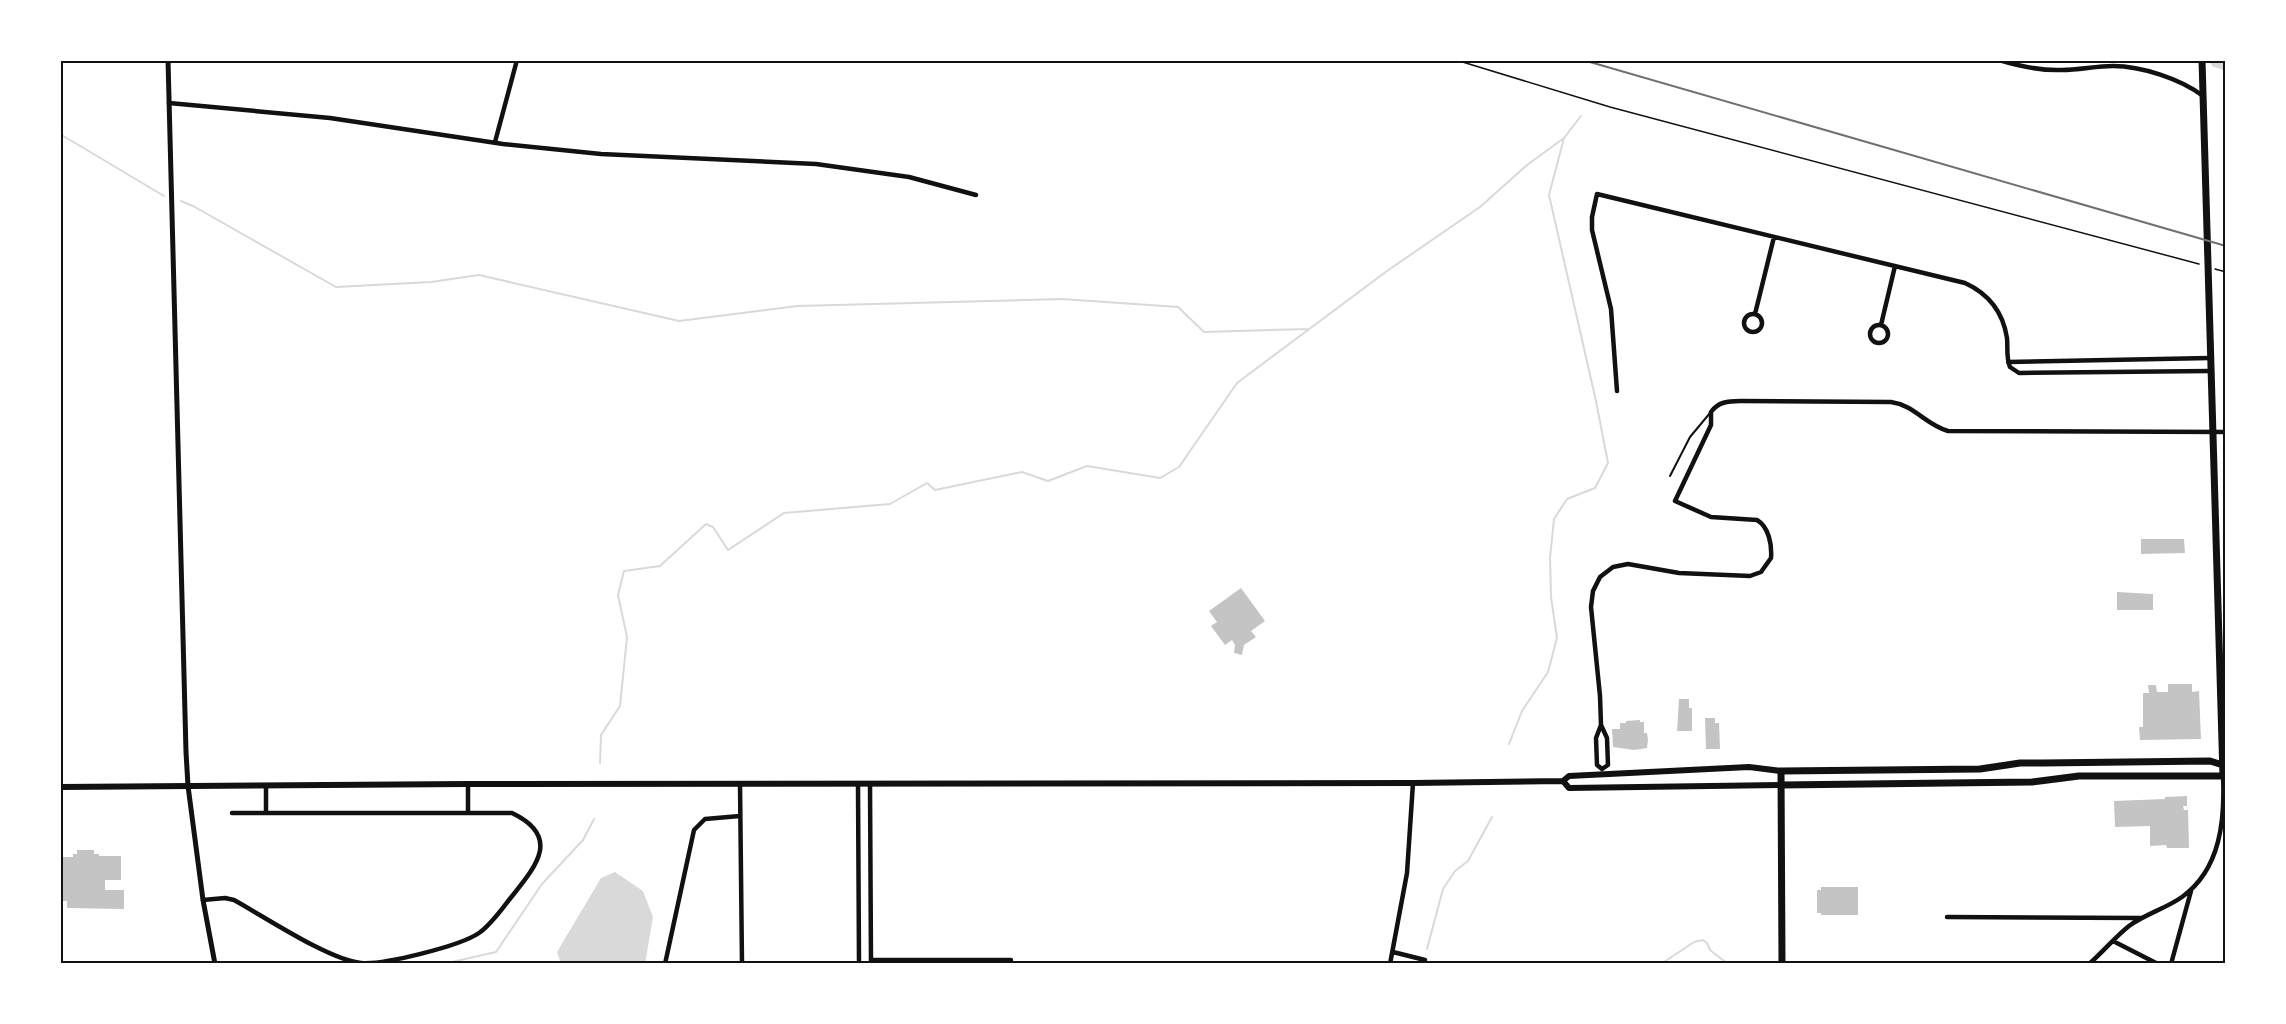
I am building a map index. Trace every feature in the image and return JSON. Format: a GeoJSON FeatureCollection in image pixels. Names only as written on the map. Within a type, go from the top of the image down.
{"type":"FeatureCollection","features":[{"type":"Feature","properties":{"kind":"main road"},"geometry":{"type":"LineString","coordinates":[[1563,781],[1569,788],[2032,782],[2079,776],[2224,776],[2202,60]]}},
{"type":"Feature","properties":{"kind":"main road"},"geometry":{"type":"LineString","coordinates":[[2221,708],[2226,719]]}},
{"type":"Feature","properties":{"kind":"main road"},"geometry":{"type":"LineString","coordinates":[[60,787],[1413,783],[1563,781],[1569,776],[1602,772],[1749,767],[1781,771],[1980,768],[2020,763],[2210,761],[2224,765]]}},
{"type":"Feature","properties":{"kind":"main road"},"geometry":{"type":"LineString","coordinates":[[1781,771],[1782,964]]}},
{"type":"Feature","properties":{"kind":"street"},"geometry":{"type":"LineString","coordinates":[[168,60],[188,786],[203,900],[215,964]]}},
{"type":"Feature","properties":{"kind":"street"},"geometry":{"type":"LineString","coordinates":[[495,142],[517,60]]}},
{"type":"Feature","properties":{"kind":"street"},"geometry":{"type":"LineString","coordinates":[[1999,60],[2016,65],[2061,70],[2114,66],[2177,80],[2203,96]]}},
{"type":"Feature","properties":{"kind":"street"},"geometry":{"type":"LineString","coordinates":[[169,103],[330,118],[503,144],[601,154],[816,164],[909,177],[976,195]]}},
{"type":"Feature","properties":{"kind":"street"},"geometry":{"type":"LineString","coordinates":[[1617,390],[1611,309],[1591,223],[1597,194],[1965,283],[1988,298],[2001,316],[2008,362],[2010,367],[2019,373],[2210,371]]}},
{"type":"Feature","properties":{"kind":"street"},"geometry":{"type":"LineString","coordinates":[[1755,314],[1774,237]]}},
{"type":"Feature","properties":{"kind":"street"},"geometry":{"type":"LineString","coordinates":[[1881,325],[1895,266]]}},
{"type":"Feature","properties":{"kind":"street"},"geometry":{"type":"LineString","coordinates":[[2008,362],[2210,358]]}},
{"type":"Feature","properties":{"kind":"street"},"geometry":{"type":"LineString","coordinates":[[2084,360],[2084,373]]}},
{"type":"Feature","properties":{"kind":"street"},"geometry":{"type":"LineString","coordinates":[[1600,725],[1607,738],[1608,765],[1602,772],[1597,765],[1596,738],[1600,725],[1599,680],[1591,607],[1593,591],[1606,571],[1620,565],[1635,564],[1679,573],[1750,576],[1761,572],[1771,558],[1768,535],[1762,523],[1757,520],[1711,517],[1675,501],[1711,425],[1711,412],[1721,403],[1740,401],[1891,402],[1908,406],[1932,425],[1948,431],[2226,432]]}},
{"type":"Feature","properties":{"kind":"street"},"geometry":{"type":"LineString","coordinates":[[2171,964],[2191,890],[2210,861],[2221,834],[2224,813],[2224,776]]}},
{"type":"Feature","properties":{"kind":"street"},"geometry":{"type":"LineString","coordinates":[[1390,964],[1407,873],[1413,783]]}},
{"type":"Feature","properties":{"kind":"street"},"geometry":{"type":"LineString","coordinates":[[468,784],[468,812]]}},
{"type":"Feature","properties":{"kind":"street"},"geometry":{"type":"LineString","coordinates":[[740,784],[742,964]]}},
{"type":"Feature","properties":{"kind":"street"},"geometry":{"type":"LineString","coordinates":[[858,784],[859,964]]}},
{"type":"Feature","properties":{"kind":"street"},"geometry":{"type":"LineString","coordinates":[[870,784],[871,962],[1011,960]]}},
{"type":"Feature","properties":{"kind":"street"},"geometry":{"type":"LineString","coordinates":[[266,786],[266,813]]}},
{"type":"Feature","properties":{"kind":"street"},"geometry":{"type":"LineString","coordinates":[[203,900],[225,898],[234,900],[332,954],[360,963],[384,961],[460,943],[481,932],[528,876],[541,850],[540,838],[534,828],[525,819],[512,813],[232,813]]}},
{"type":"Feature","properties":{"kind":"street"},"geometry":{"type":"LineString","coordinates":[[665,964],[694,830],[705,819],[740,816]]}},
{"type":"Feature","properties":{"kind":"street"},"geometry":{"type":"LineString","coordinates":[[2090,964],[2141,918],[2171,904],[2191,890]]}},
{"type":"Feature","properties":{"kind":"street"},"geometry":{"type":"LineString","coordinates":[[1947,917],[2141,918]]}},
{"type":"Feature","properties":{"kind":"street"},"geometry":{"type":"LineString","coordinates":[[2113,941],[2158,964]]}},
{"type":"Feature","properties":{"kind":"street"},"geometry":{"type":"LineString","coordinates":[[859,952],[872,951]]}},
{"type":"Feature","properties":{"kind":"street"},"geometry":{"type":"LineString","coordinates":[[1394,952],[1425,960]]}},
{"type":"Feature","properties":{"kind":"lane"},"geometry":{"type":"LineString","coordinates":[[1670,476],[1690,437],[1711,412]]}},
{"type":"Feature","properties":{"kind":"path"},"geometry":{"type":"LineString","coordinates":[[1456,60],[1610,107],[2195,263]]}},
{"type":"Feature","properties":{"kind":"shaded area"},"geometry":{"type":"Polygon","coordinates":[[[615,872],[643,891],[653,917],[645,964],[561,964],[557,952],[601,878],[615,872]]]}},
{"type":"Feature","properties":{"kind":"building"},"geometry":{"type":"Polygon","coordinates":[[[2141,539],[2184,539],[2185,553],[2141,554],[2141,539]]]}},
{"type":"Feature","properties":{"kind":"building"},"geometry":{"type":"Polygon","coordinates":[[[1241,588],[1265,621],[1251,631],[1256,637],[1244,645],[1242,655],[1234,653],[1235,645],[1232,640],[1225,645],[1211,626],[1217,622],[1209,611],[1241,588]]]}},
{"type":"Feature","properties":{"kind":"building"},"geometry":{"type":"Polygon","coordinates":[[[2117,592],[2153,594],[2153,610],[2117,610],[2117,592]]]}},
{"type":"Feature","properties":{"kind":"building"},"geometry":{"type":"Polygon","coordinates":[[[2168,684],[2192,684],[2192,692],[2199,691],[2201,739],[2140,740],[2139,727],[2143,727],[2143,693],[2149,693],[2148,685],[2156,685],[2157,692],[2168,692],[2168,684]]]}},
{"type":"Feature","properties":{"kind":"building"},"geometry":{"type":"Polygon","coordinates":[[[1679,699],[1689,699],[1689,708],[1692,708],[1692,731],[1677,731],[1679,699]]]}},
{"type":"Feature","properties":{"kind":"building"},"geometry":{"type":"Polygon","coordinates":[[[1705,718],[1715,718],[1715,723],[1719,723],[1720,749],[1706,749],[1705,718]]]}},
{"type":"Feature","properties":{"kind":"building"},"geometry":{"type":"Polygon","coordinates":[[[1626,721],[1644,722],[1644,733],[1647,733],[1647,748],[1634,750],[1613,747],[1612,729],[1620,729],[1620,723],[1626,723],[1626,721]]]}},
{"type":"Feature","properties":{"kind":"building"},"geometry":{"type":"Polygon","coordinates":[[[2187,796],[2187,806],[2183,806],[2184,810],[2188,810],[2189,848],[2167,848],[2166,845],[2150,846],[2150,826],[2115,827],[2114,801],[2187,796]]]}},
{"type":"Feature","properties":{"kind":"building"},"geometry":{"type":"Polygon","coordinates":[[[77,850],[94,850],[94,854],[99,854],[99,856],[121,856],[121,880],[105,880],[105,890],[124,890],[124,909],[67,908],[67,901],[60,901],[60,857],[73,857],[73,854],[77,854],[77,850]]]}},
{"type":"Feature","properties":{"kind":"building"},"geometry":{"type":"Polygon","coordinates":[[[1821,887],[1858,887],[1858,915],[1821,915],[1817,913],[1817,890],[1821,890],[1821,887]]]}},
{"type":"Feature","properties":{"kind":"waterway"},"geometry":{"type":"LineString","coordinates":[[2217,60],[2226,63]]}},
{"type":"Feature","properties":{"kind":"waterway"},"geometry":{"type":"LineString","coordinates":[[1509,744],[1522,711],[1548,672],[1557,638],[1551,597],[1550,558],[1554,519],[1567,499],[1595,488],[1608,463],[1549,195],[1564,138],[1581,116]]}},
{"type":"Feature","properties":{"kind":"waterway"},"geometry":{"type":"LineString","coordinates":[[60,134],[164,196]]}},
{"type":"Feature","properties":{"kind":"waterway"},"geometry":{"type":"LineString","coordinates":[[600,763],[601,735],[620,706],[627,637],[618,595],[624,571],[660,566],[706,524],[713,527],[728,550],[784,513],[890,504],[927,483],[935,490],[1022,472],[1048,481],[1087,466],[1160,478],[1179,467],[1237,383],[1387,271],[1480,207],[1527,165],[1564,138]]}},
{"type":"Feature","properties":{"kind":"waterway"},"geometry":{"type":"LineString","coordinates":[[181,201],[336,287],[431,282],[479,275],[679,321],[797,306],[1062,299],[1178,307],[1204,332],[1309,329]]}},
{"type":"Feature","properties":{"kind":"waterway"},"geometry":{"type":"LineString","coordinates":[[1427,949],[1443,889],[1455,871],[1468,861],[1492,817]]}},
{"type":"Feature","properties":{"kind":"waterway"},"geometry":{"type":"LineString","coordinates":[[443,964],[496,952],[542,884],[583,840],[594,819]]}},
{"type":"Feature","properties":{"kind":"waterway"},"geometry":{"type":"LineString","coordinates":[[1661,964],[1694,942],[1703,940],[1710,950],[1728,964]]}},
{"type":"Feature","properties":{"kind":"railway"},"geometry":{"type":"LineString","coordinates":[[1583,60],[2226,246]]}}]}
